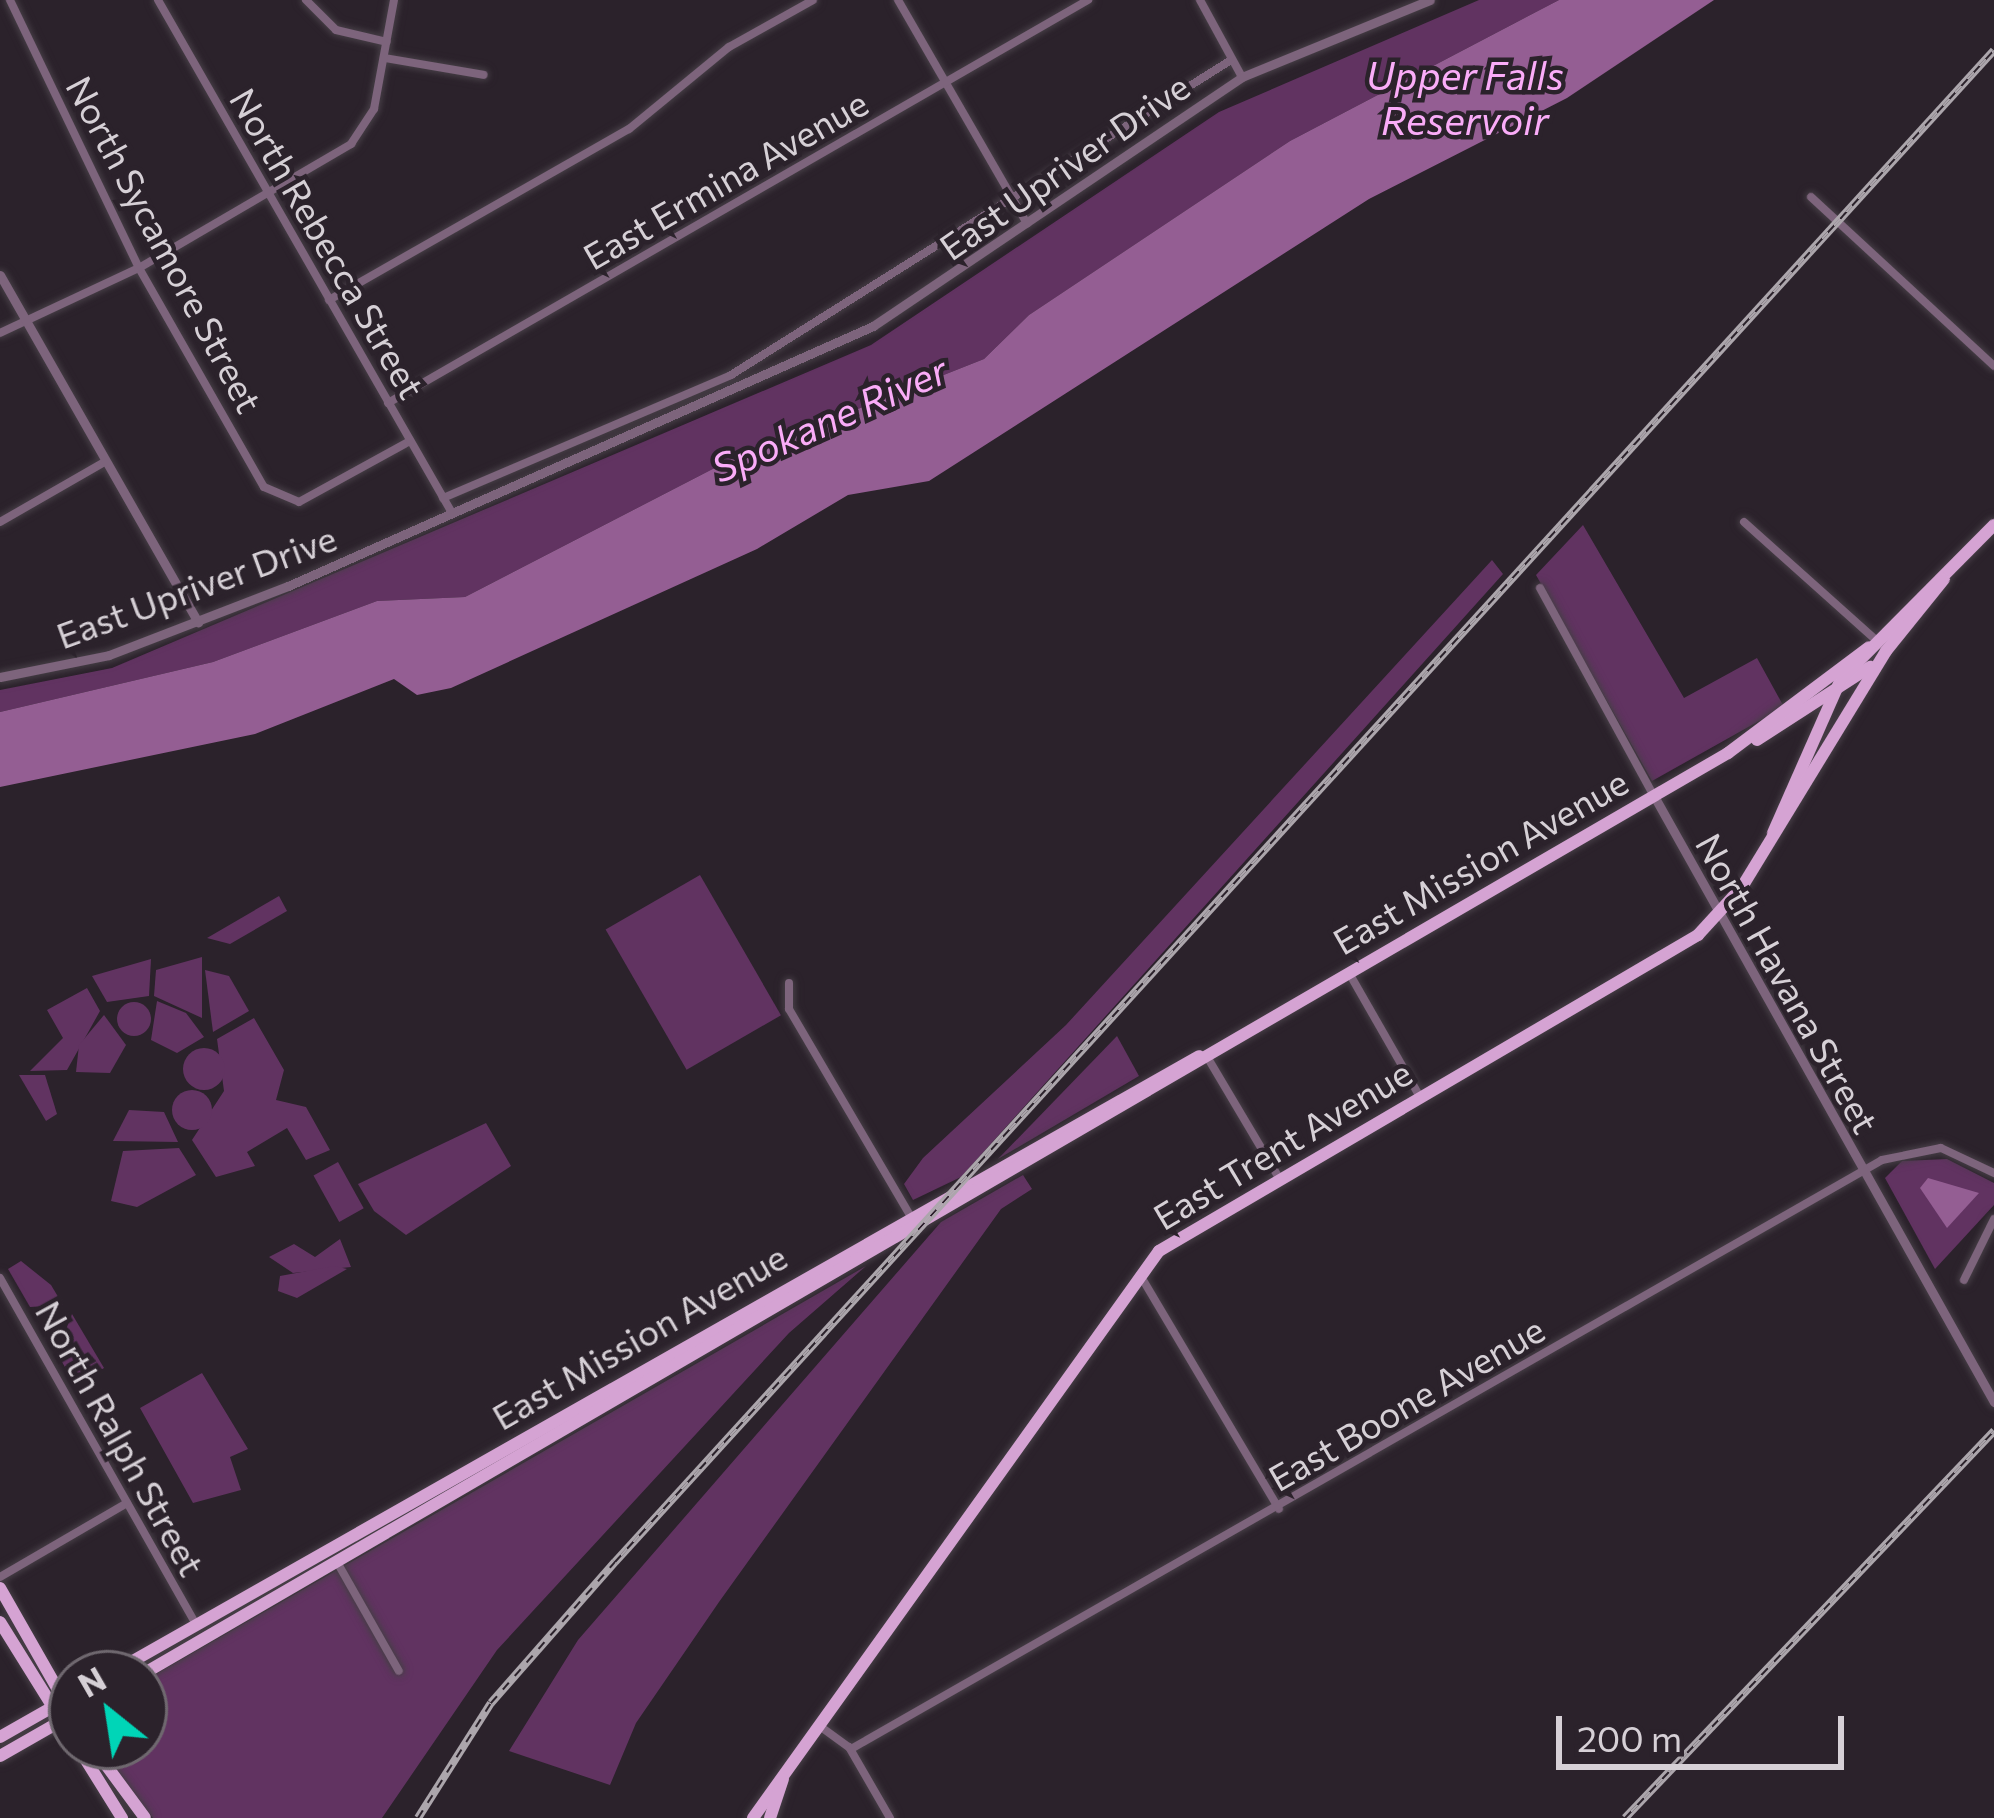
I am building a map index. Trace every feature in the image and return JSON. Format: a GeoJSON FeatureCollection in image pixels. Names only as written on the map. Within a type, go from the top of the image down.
{"type":"FeatureCollection","features":[{"type":"Feature","properties":{"kind":"main road","name":"East Trent Avenue"},"geometry":{"type":"LineString","coordinates":[[1772,834],[1826,702],[1994,525]]}},
{"type":"Feature","properties":{"kind":"main road","name":"East Trent Avenue"},"geometry":{"type":"LineString","coordinates":[[753,1818],[1140,1275],[1169,1241],[1420,1097],[1717,917],[1772,834],[1877,646]]}},
{"type":"Feature","properties":{"kind":"main road","name":"East Mission Avenue"},"geometry":{"type":"LineString","coordinates":[[1728,753],[1877,646]]}},
{"type":"Feature","properties":{"kind":"main road","name":"East Mission Avenue"},"geometry":{"type":"LineString","coordinates":[[151,1650],[910,1215],[1826,702]]}},
{"type":"Feature","properties":{"kind":"main road","name":"East Mission Avenue"},"geometry":{"type":"LineString","coordinates":[[168,1659],[918,1229],[1202,1055]]}},
{"type":"Feature","properties":{"kind":"main road"},"geometry":{"type":"LineString","coordinates":[[0,1588],[48,1666]]}},
{"type":"Feature","properties":{"kind":"main road"},"geometry":{"type":"LineString","coordinates":[[0,1622],[48,1706]]}},
{"type":"Feature","properties":{"kind":"main road"},"geometry":{"type":"LineString","coordinates":[[0,1737],[48,1710]]}},
{"type":"Feature","properties":{"kind":"main road"},"geometry":{"type":"LineString","coordinates":[[0,1756],[48,1729]]}},
{"type":"Feature","properties":{"kind":"main road"},"geometry":{"type":"LineString","coordinates":[[90,1770],[122,1818]]}},
{"type":"Feature","properties":{"kind":"main road"},"geometry":{"type":"LineString","coordinates":[[110,1770],[145,1818]]}},
{"type":"Feature","properties":{"kind":"main road","name":"East Trent Avenue"},"geometry":{"type":"LineString","coordinates":[[770,1818],[783,1778]]}},
{"type":"Feature","properties":{"kind":"street","name":"North Sycamore Street"},"geometry":{"type":"LineString","coordinates":[[10,0],[139,268],[264,487],[287,502],[410,440]]}},
{"type":"Feature","properties":{"kind":"street","name":"North Rebecca Street"},"geometry":{"type":"LineString","coordinates":[[158,0],[452,513]]}},
{"type":"Feature","properties":{"kind":"street"},"geometry":{"type":"LineString","coordinates":[[306,0],[336,30],[387,42]]}},
{"type":"Feature","properties":{"kind":"street"},"geometry":{"type":"LineString","coordinates":[[0,333],[139,268],[351,144],[374,109],[394,0]]}},
{"type":"Feature","properties":{"kind":"street"},"geometry":{"type":"LineString","coordinates":[[329,300],[629,129],[729,47],[813,0]]}},
{"type":"Feature","properties":{"kind":"street"},"geometry":{"type":"LineString","coordinates":[[898,0],[1027,224]]}},
{"type":"Feature","properties":{"kind":"street","name":"East Ermina Avenue"},"geometry":{"type":"LineString","coordinates":[[388,403],[1088,0]]}},
{"type":"Feature","properties":{"kind":"street"},"geometry":{"type":"LineString","coordinates":[[1200,0],[1242,77]]}},
{"type":"Feature","properties":{"kind":"street","name":"East Upriver Drive"},"geometry":{"type":"LineString","coordinates":[[0,677],[198,622],[873,326],[1242,77],[1430,0]]}},
{"type":"Feature","properties":{"kind":"street"},"geometry":{"type":"LineString","coordinates":[[385,58],[484,75]]}},
{"type":"Feature","properties":{"kind":"street","name":"East Upriver Drive"},"geometry":{"type":"LineString","coordinates":[[443,498],[731,375],[1231,60]]}},
{"type":"Feature","properties":{"kind":"street"},"geometry":{"type":"LineString","coordinates":[[1811,197],[1994,366]]}},
{"type":"Feature","properties":{"kind":"street"},"geometry":{"type":"LineString","coordinates":[[0,275],[198,622]]}},
{"type":"Feature","properties":{"kind":"street"},"geometry":{"type":"LineString","coordinates":[[731,375],[736,388]]}},
{"type":"Feature","properties":{"kind":"street"},"geometry":{"type":"LineString","coordinates":[[0,522],[106,461]]}},
{"type":"Feature","properties":{"kind":"street"},"geometry":{"type":"LineString","coordinates":[[1744,522],[1877,646]]}},
{"type":"Feature","properties":{"kind":"street","name":"North Havana Street"},"geometry":{"type":"LineString","coordinates":[[1540,588],[1717,917],[1994,1402]]}},
{"type":"Feature","properties":{"kind":"street"},"geometry":{"type":"LineString","coordinates":[[1348,971],[1420,1097]]}},
{"type":"Feature","properties":{"kind":"street"},"geometry":{"type":"LineString","coordinates":[[789,983],[789,1009],[918,1229]]}},
{"type":"Feature","properties":{"kind":"street"},"geometry":{"type":"LineString","coordinates":[[1202,1055],[1279,1178]]}},
{"type":"Feature","properties":{"kind":"street","name":"East Boone Avenue"},"geometry":{"type":"LineString","coordinates":[[851,1749],[1279,1509],[1862,1171],[1928,1148],[1994,1173]]}},
{"type":"Feature","properties":{"kind":"street"},"geometry":{"type":"LineString","coordinates":[[1964,1280],[1994,1219]]}},
{"type":"Feature","properties":{"kind":"street"},"geometry":{"type":"LineString","coordinates":[[1140,1275],[1279,1509]]}},
{"type":"Feature","properties":{"kind":"street","name":"North Ralph Street"},"geometry":{"type":"LineString","coordinates":[[0,1277],[196,1624]]}},
{"type":"Feature","properties":{"kind":"street"},"geometry":{"type":"LineString","coordinates":[[0,1577],[127,1503]]}},
{"type":"Feature","properties":{"kind":"street"},"geometry":{"type":"LineString","coordinates":[[337,1562],[399,1671]]}},
{"type":"Feature","properties":{"kind":"street"},"geometry":{"type":"LineString","coordinates":[[820,1726],[851,1749],[890,1818]]}},
{"type":"Feature","properties":{"kind":"shaded area"},"geometry":{"type":"Polygon","coordinates":[[[1479,0],[1559,0],[1290,141],[1029,315],[984,359],[732,459],[465,597],[377,601],[213,662],[0,712],[0,690],[112,668],[871,345],[1219,112],[1479,0]]]}},
{"type":"Feature","properties":{"kind":"shaded area"},"geometry":{"type":"Polygon","coordinates":[[[1583,525],[1684,698],[1757,658],[1784,707],[1652,781],[1536,575],[1583,525]]]}},
{"type":"Feature","properties":{"kind":"shaded area"},"geometry":{"type":"Polygon","coordinates":[[[1492,560],[1503,574],[961,1177],[913,1200],[904,1184],[923,1158],[1066,1025],[1492,560]]]}},
{"type":"Feature","properties":{"kind":"shaded area"},"geometry":{"type":"Polygon","coordinates":[[[700,875],[781,1015],[687,1070],[606,929],[700,875]]]}},
{"type":"Feature","properties":{"kind":"shaded area"},"geometry":{"type":"Polygon","coordinates":[[[279,896],[287,911],[230,944],[207,938],[279,896]]]}},
{"type":"Feature","properties":{"kind":"shaded area"},"geometry":{"type":"Polygon","coordinates":[[[202,957],[202,1018],[154,996],[156,970],[202,957]]]}},
{"type":"Feature","properties":{"kind":"shaded area"},"geometry":{"type":"Polygon","coordinates":[[[151,959],[149,996],[107,1002],[92,976],[151,959]]]}},
{"type":"Feature","properties":{"kind":"shaded area"},"geometry":{"type":"Polygon","coordinates":[[[205,970],[229,976],[249,1011],[213,1032],[205,970]]]}},
{"type":"Feature","properties":{"kind":"shaded area"},"geometry":{"type":"Polygon","coordinates":[[[87,988],[100,1011],[67,1070],[30,1071],[63,1038],[47,1010],[87,988]]]}},
{"type":"Feature","properties":{"kind":"shaded area"},"geometry":{"type":"Polygon","coordinates":[[[157,1001],[186,1013],[204,1037],[177,1053],[151,1040],[157,1001]]]}},
{"type":"Feature","properties":{"kind":"shaded area"},"geometry":{"type":"Polygon","coordinates":[[[134,1002],[146,1007],[151,1019],[146,1031],[134,1036],[122,1031],[117,1019],[122,1007],[134,1002]]]}},
{"type":"Feature","properties":{"kind":"shaded area"},"geometry":{"type":"Polygon","coordinates":[[[104,1015],[126,1045],[110,1073],[76,1072],[79,1045],[104,1015]]]}},
{"type":"Feature","properties":{"kind":"shaded area"},"geometry":{"type":"Polygon","coordinates":[[[254,1018],[284,1070],[276,1100],[306,1107],[330,1150],[306,1160],[287,1128],[247,1152],[255,1166],[216,1177],[192,1140],[224,1091],[217,1039],[254,1018]]]}},
{"type":"Feature","properties":{"kind":"shaded area"},"geometry":{"type":"Polygon","coordinates":[[[1117,1036],[1139,1076],[998,1159],[1117,1036]]]}},
{"type":"Feature","properties":{"kind":"shaded area"},"geometry":{"type":"Polygon","coordinates":[[[204,1048],[219,1054],[225,1069],[219,1084],[204,1090],[189,1084],[183,1069],[189,1054],[204,1048]]]}},
{"type":"Feature","properties":{"kind":"shaded area"},"geometry":{"type":"Polygon","coordinates":[[[19,1075],[45,1075],[57,1114],[46,1121],[19,1075]]]}},
{"type":"Feature","properties":{"kind":"shaded area"},"geometry":{"type":"Polygon","coordinates":[[[192,1090],[206,1096],[212,1110],[206,1124],[192,1130],[178,1124],[172,1110],[178,1096],[192,1090]]]}},
{"type":"Feature","properties":{"kind":"shaded area"},"geometry":{"type":"Polygon","coordinates":[[[129,1110],[164,1112],[178,1142],[113,1141],[129,1110]]]}},
{"type":"Feature","properties":{"kind":"shaded area"},"geometry":{"type":"Polygon","coordinates":[[[486,1123],[511,1166],[406,1235],[374,1211],[358,1184],[486,1123]]]}},
{"type":"Feature","properties":{"kind":"shaded area"},"geometry":{"type":"Polygon","coordinates":[[[179,1148],[196,1175],[137,1207],[111,1201],[123,1151],[179,1148]]]}},
{"type":"Feature","properties":{"kind":"shaded area"},"geometry":{"type":"Polygon","coordinates":[[[1947,1159],[1994,1183],[1994,1205],[1935,1269],[1885,1178],[1902,1161],[1947,1159]]]}},
{"type":"Feature","properties":{"kind":"shaded area"},"geometry":{"type":"Polygon","coordinates":[[[338,1162],[364,1208],[339,1222],[314,1176],[338,1162]]]}},
{"type":"Feature","properties":{"kind":"shaded area"},"geometry":{"type":"Polygon","coordinates":[[[1023,1175],[1032,1189],[1001,1209],[719,1602],[636,1723],[610,1785],[509,1751],[578,1640],[941,1222],[1023,1175]]]}},
{"type":"Feature","properties":{"kind":"shaded area"},"geometry":{"type":"Polygon","coordinates":[[[340,1239],[351,1267],[293,1273],[269,1257],[294,1244],[315,1257],[340,1239]]]}},
{"type":"Feature","properties":{"kind":"shaded area"},"geometry":{"type":"Polygon","coordinates":[[[21,1261],[51,1285],[63,1305],[30,1307],[8,1269],[21,1261]]]}},
{"type":"Feature","properties":{"kind":"shaded area"},"geometry":{"type":"Polygon","coordinates":[[[334,1266],[347,1269],[297,1298],[278,1291],[280,1276],[334,1266]]]}},
{"type":"Feature","properties":{"kind":"shaded area"},"geometry":{"type":"Polygon","coordinates":[[[866,1266],[789,1333],[497,1650],[382,1818],[153,1818],[116,1770],[168,1770],[168,1667],[866,1266]]]}},
{"type":"Feature","properties":{"kind":"shaded area"},"geometry":{"type":"Polygon","coordinates":[[[72,1314],[104,1368],[75,1385],[57,1353],[72,1314]]]}},
{"type":"Feature","properties":{"kind":"shaded area"},"geometry":{"type":"Polygon","coordinates":[[[202,1373],[248,1449],[230,1457],[241,1490],[193,1503],[140,1408],[202,1373]]]}},
{"type":"Feature","properties":{"kind":"water","name":"Upper Falls Reservoir"},"geometry":{"type":"Polygon","coordinates":[[[1559,0],[1714,0],[1567,98],[1369,199],[929,481],[848,495],[757,549],[451,688],[417,695],[394,679],[255,734],[0,787],[0,712],[213,662],[377,601],[465,597],[732,459],[984,359],[1029,315],[1290,141],[1559,0]]]}},
{"type":"Feature","properties":{"kind":"water"},"geometry":{"type":"Polygon","coordinates":[[[1928,1178],[1979,1193],[1947,1228],[1920,1188],[1928,1178]]]}},
{"type":"Feature","properties":{"kind":"railway"},"geometry":{"type":"LineString","coordinates":[[418,1818],[491,1703],[615,1562],[1994,50]]}},
{"type":"Feature","properties":{"kind":"railway"},"geometry":{"type":"LineString","coordinates":[[1625,1818],[1994,1431]]}},
{"type":"Feature","properties":{"kind":"water label","name":"Spokane River"},"geometry":{"type":"Point","coordinates":[829,418]}}]}
